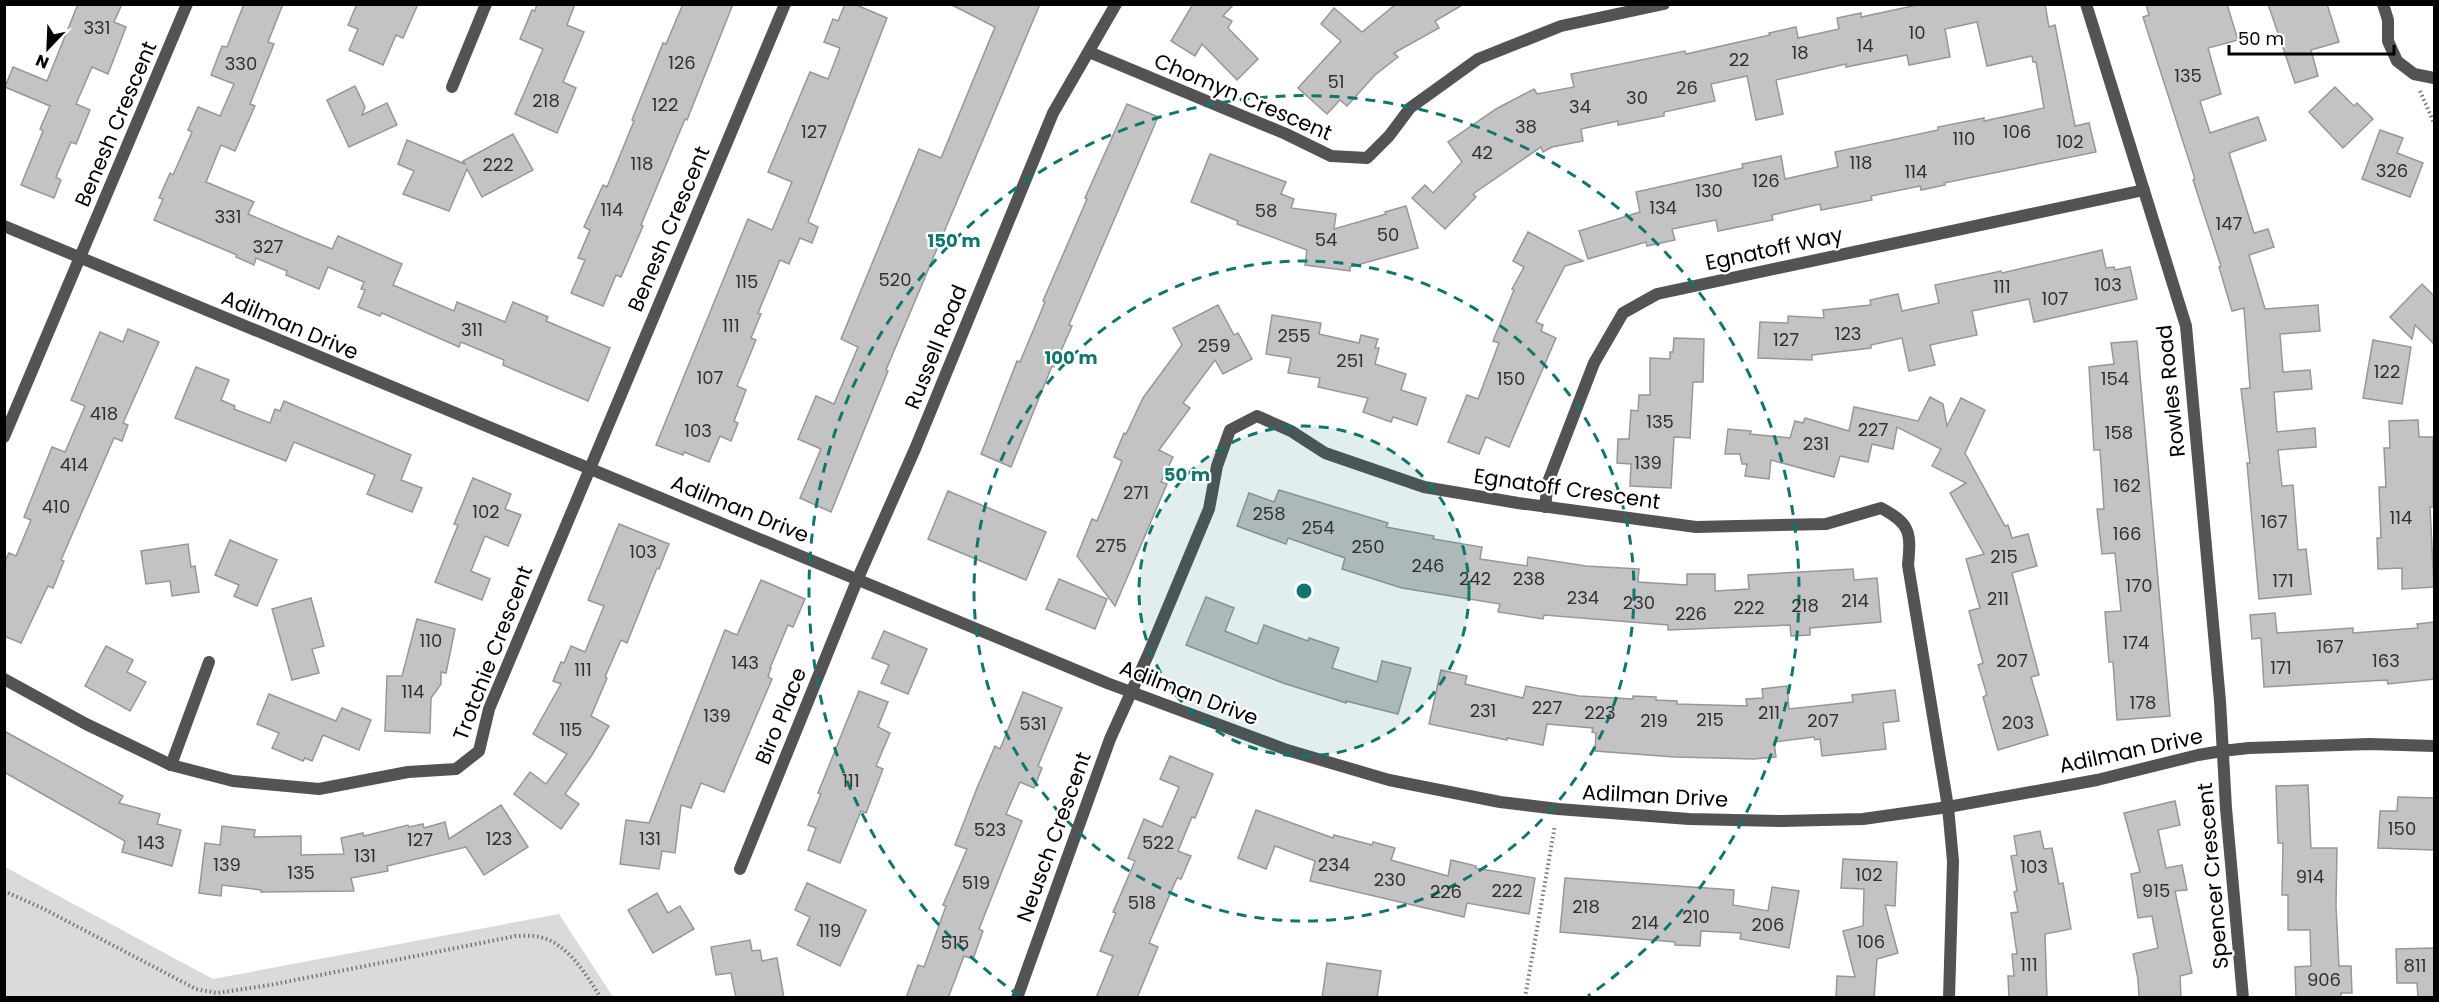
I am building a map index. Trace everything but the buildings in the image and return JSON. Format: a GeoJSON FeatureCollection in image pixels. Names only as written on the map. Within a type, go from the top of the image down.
{"type":"FeatureCollection","features":[{"type":"Feature","properties":{"kind":"street","name":"Benesh Crescent"},"geometry":{"type":"LineString","coordinates":[[81,259],[187,4]]}},
{"type":"Feature","properties":{"kind":"street"},"geometry":{"type":"LineString","coordinates":[[452,87],[486,4]]}},
{"type":"Feature","properties":{"kind":"street","name":"Benesh Crescent"},"geometry":{"type":"LineString","coordinates":[[590,470],[785,4]]}},
{"type":"Feature","properties":{"kind":"street","name":"Russell Road"},"geometry":{"type":"LineString","coordinates":[[858,578],[915,449],[1053,113],[1116,4]]}},
{"type":"Feature","properties":{"kind":"street","name":"Chomyn Crescent"},"geometry":{"type":"LineString","coordinates":[[1089,52],[1286,134],[1331,156],[1367,158],[1389,136],[1410,108],[1478,59],[1561,26],[1664,4]]}},
{"type":"Feature","properties":{"kind":"street","name":"Rowles Road"},"geometry":{"type":"LineString","coordinates":[[2086,4],[2186,326],[2220,701],[2222,751]]}},
{"type":"Feature","properties":{"kind":"street"},"geometry":{"type":"LineString","coordinates":[[2384,4],[2388,20],[2388,40],[2397,61],[2414,74],[2434,78]]}},
{"type":"Feature","properties":{"kind":"street","name":"Egnatoff Way"},"geometry":{"type":"LineString","coordinates":[[1545,507],[1548,482],[1594,363],[1623,313],[1657,294],[2144,190]]}},
{"type":"Feature","properties":{"kind":"street","name":"Adilman Drive"},"geometry":{"type":"LineString","coordinates":[[4,226],[1132,692],[1287,750],[1389,780],[1500,802],[1628,816],[1782,821],[1863,819],[1948,807],[2097,780],[2222,751],[2370,744],[2434,746]]}},
{"type":"Feature","properties":{"kind":"street"},"geometry":{"type":"LineString","coordinates":[[4,437],[81,259]]}},
{"type":"Feature","properties":{"kind":"street","name":"Egnatoff Crescent"},"geometry":{"type":"LineString","coordinates":[[1132,692],[1209,509],[1217,466],[1230,430],[1257,416],[1291,430],[1325,453],[1424,487],[1545,507],[1696,527],[1826,524],[1881,508],[1900,518],[1910,538],[1908,565],[1948,807]]}},
{"type":"Feature","properties":{"kind":"street","name":"Trotchie Crescent"},"geometry":{"type":"LineString","coordinates":[[4,679],[86,724],[171,765],[233,781],[319,789],[408,772],[456,769],[479,752],[489,709],[590,470]]}},
{"type":"Feature","properties":{"kind":"street","name":"Biro Place"},"geometry":{"type":"LineString","coordinates":[[740,869],[858,578]]}},
{"type":"Feature","properties":{"kind":"street"},"geometry":{"type":"LineString","coordinates":[[171,765],[209,662]]}},
{"type":"Feature","properties":{"kind":"street","name":"Neusch Crescent"},"geometry":{"type":"LineString","coordinates":[[1017,998],[1110,739],[1132,692]]}},
{"type":"Feature","properties":{"kind":"street","name":"Spencer Crescent"},"geometry":{"type":"LineString","coordinates":[[2222,751],[2243,998]]}},
{"type":"Feature","properties":{"kind":"street"},"geometry":{"type":"LineString","coordinates":[[1948,807],[1953,861],[1949,998]]}},
{"type":"Feature","properties":{"kind":"path"},"geometry":{"type":"LineString","coordinates":[[2428,112],[2434,123]]}},
{"type":"Feature","properties":{"kind":"path"},"geometry":{"type":"LineString","coordinates":[[1525,998],[1554,834]]}},
{"type":"Feature","properties":{"kind":"path"},"geometry":{"type":"LineString","coordinates":[[4,891],[44,909],[196,989],[217,993],[270,985],[516,936],[540,937],[561,947],[579,965],[600,998]]}},
{"type":"Feature","properties":{"kind":"shaded area"},"geometry":{"type":"Polygon","coordinates":[[[5,867],[213,979],[559,914],[613,997],[5,997],[5,867]]]}}]}
